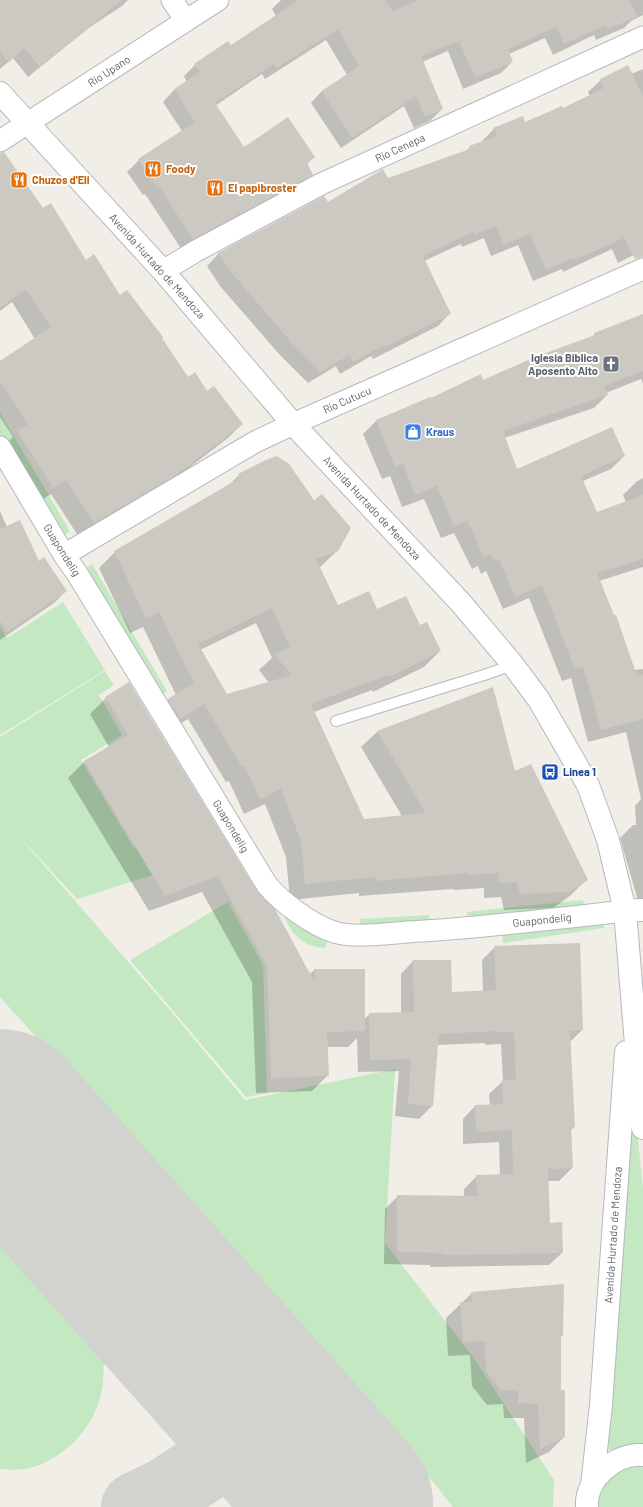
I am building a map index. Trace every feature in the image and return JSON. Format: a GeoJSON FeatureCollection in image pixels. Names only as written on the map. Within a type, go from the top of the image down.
{"type":"FeatureCollection","features":[{"type":"Feature","properties":{"kind":"main road","name":"Avenida Hurtado de Mendoza"},"geometry":{"type":"LineString","coordinates":[[0,93],[163,271],[293,424],[461,603],[513,665],[538,700],[588,785],[634,911],[631,984],[601,1405],[592,1486]]}},
{"type":"Feature","properties":{"kind":"main road","name":"Avenida Hurtado de Mendoza"},"geometry":{"type":"LineString","coordinates":[[631,984],[643,1128]]}},
{"type":"Feature","properties":{"kind":"main road"},"geometry":{"type":"LineString","coordinates":[[587,1507],[592,1486],[600,1473],[611,1464],[624,1457],[643,1455]]}},
{"type":"Feature","properties":{"kind":"street"},"geometry":{"type":"LineString","coordinates":[[172,0],[186,21]]}},
{"type":"Feature","properties":{"kind":"street","name":"Río Upano"},"geometry":{"type":"LineString","coordinates":[[0,141],[218,0]]}},
{"type":"Feature","properties":{"kind":"street","name":"Río Cenepa"},"geometry":{"type":"LineString","coordinates":[[163,271],[196,251],[320,184],[643,37]]}},
{"type":"Feature","properties":{"kind":"street","name":"Río Cutucu"},"geometry":{"type":"LineString","coordinates":[[64,555],[255,442],[643,269]]}},
{"type":"Feature","properties":{"kind":"street","name":"Guapondelig"},"geometry":{"type":"LineString","coordinates":[[0,448],[267,885],[292,907],[313,922],[334,932],[345,934],[375,934],[467,929],[634,911]]}},
{"type":"Feature","properties":{"kind":"lane"},"geometry":{"type":"LineString","coordinates":[[336,721],[513,665]]}},
{"type":"Feature","properties":{"kind":"green space"},"geometry":{"type":"Polygon","coordinates":[[[0,413],[70,531],[58,540],[0,443],[0,413]]]}},
{"type":"Feature","properties":{"kind":"green space"},"geometry":{"type":"Polygon","coordinates":[[[92,564],[167,691],[155,700],[79,572],[92,564]]]}},
{"type":"Feature","properties":{"kind":"green space"},"geometry":{"type":"Polygon","coordinates":[[[63,602],[105,670],[0,735],[0,627],[7,638],[63,602]]]}},
{"type":"Feature","properties":{"kind":"green space"},"geometry":{"type":"Polygon","coordinates":[[[105,671],[114,685],[99,695],[122,735],[81,760],[134,848],[144,843],[159,873],[77,899],[10,826],[169,1009],[245,1100],[395,1069],[385,1243],[473,1357],[554,1480],[553,1507],[453,1507],[422,1468],[0,997],[0,737],[105,671]]]}},
{"type":"Feature","properties":{"kind":"green space"},"geometry":{"type":"Polygon","coordinates":[[[583,900],[585,913],[469,928],[467,912],[583,900]]]}},
{"type":"Feature","properties":{"kind":"green space"},"geometry":{"type":"Polygon","coordinates":[[[228,902],[263,965],[267,1093],[246,1097],[130,960],[228,902]]]}},
{"type":"Feature","properties":{"kind":"green space"},"geometry":{"type":"Polygon","coordinates":[[[281,908],[330,934],[325,948],[308,944],[296,936],[288,924],[281,908]]]}},
{"type":"Feature","properties":{"kind":"green space"},"geometry":{"type":"Polygon","coordinates":[[[429,915],[430,928],[360,932],[360,919],[429,915]]]}},
{"type":"Feature","properties":{"kind":"green space"},"geometry":{"type":"Polygon","coordinates":[[[602,915],[604,928],[503,943],[501,926],[602,915]]]}},
{"type":"Feature","properties":{"kind":"green space"},"geometry":{"type":"Polygon","coordinates":[[[632,1083],[643,1188],[643,1447],[605,1450],[632,1083]]]}},
{"type":"Feature","properties":{"kind":"green space"},"geometry":{"type":"Polygon","coordinates":[[[0,1240],[85,1335],[104,1361],[101,1394],[97,1407],[84,1430],[65,1449],[54,1457],[30,1468],[11,1470],[0,1469],[0,1240]]]}},
{"type":"Feature","properties":{"kind":"green space"},"geometry":{"type":"Polygon","coordinates":[[[639,1465],[643,1466],[643,1507],[598,1507],[601,1491],[610,1478],[623,1470],[639,1465]]]}},
{"type":"Feature","properties":{"kind":"building"},"geometry":{"type":"Polygon","coordinates":[[[0,0],[122,0],[40,67],[24,48],[9,62],[0,52],[0,0]]]}},
{"type":"Feature","properties":{"kind":"building"},"geometry":{"type":"Polygon","coordinates":[[[299,0],[385,0],[393,11],[419,0],[630,0],[637,17],[608,29],[606,25],[564,44],[556,27],[508,49],[513,62],[475,78],[459,41],[421,56],[443,109],[425,117],[416,96],[352,138],[322,91],[359,66],[338,29],[277,68],[274,64],[215,103],[244,147],[288,117],[315,157],[307,163],[313,175],[193,239],[157,183],[155,185],[138,159],[195,122],[174,89],[200,72],[194,64],[228,41],[231,45],[299,0]]]}},
{"type":"Feature","properties":{"kind":"building"},"geometry":{"type":"Polygon","coordinates":[[[628,65],[643,97],[643,257],[635,259],[624,238],[575,260],[574,258],[546,270],[530,234],[504,245],[496,226],[474,235],[473,232],[423,256],[451,314],[385,347],[384,345],[353,362],[349,355],[321,372],[291,342],[232,273],[218,253],[324,196],[328,202],[383,169],[388,178],[470,149],[469,146],[497,136],[493,128],[523,116],[525,122],[562,106],[563,108],[604,88],[600,79],[628,65]]]}},
{"type":"Feature","properties":{"kind":"building"},"geometry":{"type":"Polygon","coordinates":[[[4,152],[43,208],[51,203],[86,260],[94,254],[120,295],[127,290],[163,337],[162,338],[188,377],[195,372],[207,391],[214,386],[243,424],[176,475],[94,523],[66,480],[53,488],[17,431],[28,424],[0,381],[0,361],[51,327],[26,289],[0,308],[0,153],[4,152]]]}},
{"type":"Feature","properties":{"kind":"building"},"geometry":{"type":"Polygon","coordinates":[[[643,314],[643,371],[604,386],[608,395],[503,431],[517,469],[612,427],[625,456],[581,476],[597,512],[643,495],[643,559],[597,573],[614,615],[616,615],[637,676],[643,675],[643,719],[601,730],[583,666],[575,669],[542,585],[515,597],[499,559],[494,561],[491,554],[484,557],[467,521],[454,526],[437,486],[415,495],[403,464],[395,467],[376,420],[430,397],[431,398],[481,374],[483,380],[535,357],[595,335],[594,333],[643,314]]]}},
{"type":"Feature","properties":{"kind":"building"},"geometry":{"type":"Polygon","coordinates":[[[277,456],[289,464],[314,500],[322,494],[351,528],[338,551],[316,559],[338,605],[369,591],[377,609],[406,596],[420,625],[427,622],[441,651],[389,677],[388,675],[311,704],[364,819],[426,813],[377,731],[493,687],[515,771],[531,764],[588,880],[570,892],[520,894],[517,882],[499,883],[499,873],[469,875],[469,873],[375,881],[375,877],[305,884],[301,841],[281,789],[260,799],[245,766],[242,767],[204,704],[180,719],[168,699],[194,683],[159,612],[146,618],[114,551],[240,478],[238,474],[277,456]],[[272,608],[198,644],[227,694],[292,675],[274,654],[290,647],[272,608]]]}},
{"type":"Feature","properties":{"kind":"building"},"geometry":{"type":"Polygon","coordinates":[[[20,520],[39,561],[44,557],[67,591],[7,632],[0,621],[0,529],[20,520]]]}},
{"type":"Feature","properties":{"kind":"building"},"geometry":{"type":"Polygon","coordinates":[[[129,682],[257,891],[275,909],[315,983],[314,969],[365,969],[365,1031],[327,1032],[329,1076],[271,1078],[267,966],[218,876],[165,896],[84,761],[128,735],[105,697],[129,682]]]}},
{"type":"Feature","properties":{"kind":"building"},"geometry":{"type":"Polygon","coordinates":[[[580,943],[583,1030],[570,1031],[575,1127],[571,1127],[573,1168],[548,1169],[550,1223],[562,1222],[563,1253],[442,1255],[442,1253],[397,1252],[397,1195],[477,1196],[476,1175],[513,1174],[512,1130],[476,1132],[475,1105],[503,1104],[502,1080],[516,1080],[514,1032],[498,1031],[439,1034],[433,1106],[408,1104],[411,1059],[370,1060],[369,1013],[414,1012],[413,960],[451,960],[452,992],[496,990],[494,946],[580,943]]]}},
{"type":"Feature","properties":{"kind":"building"},"geometry":{"type":"Polygon","coordinates":[[[564,1284],[563,1336],[561,1337],[561,1390],[565,1390],[565,1437],[540,1449],[538,1404],[518,1403],[518,1390],[501,1391],[486,1371],[485,1341],[463,1342],[460,1302],[472,1302],[471,1292],[564,1284]]]}},
{"type":"Feature","properties":{"kind":"taxiway"},"geometry":{"type":"LineString","coordinates":[[136,1507],[167,1492],[211,1463],[264,1411]]}},
{"type":"Feature","properties":{"kind":"runway"},"geometry":{"type":"LineString","coordinates":[[0,1116],[346,1504]]}},
{"type":"Feature","properties":{"kind":"place","name":"Foody"},"geometry":{"type":"Point","coordinates":[153,169]}},
{"type":"Feature","properties":{"kind":"place","name":"Chuzos d'Eli"},"geometry":{"type":"Point","coordinates":[19,180]}},
{"type":"Feature","properties":{"kind":"place","name":"El papibroster"},"geometry":{"type":"Point","coordinates":[215,188]}},
{"type":"Feature","properties":{"kind":"place","name":"Iglesia Biblica Aposento Alto"},"geometry":{"type":"Point","coordinates":[611,364]}},
{"type":"Feature","properties":{"kind":"place","name":"Kraus"},"geometry":{"type":"Point","coordinates":[413,432]}},
{"type":"Feature","properties":{"kind":"place","name":"Linea 1"},"geometry":{"type":"Point","coordinates":[550,772]}}]}
